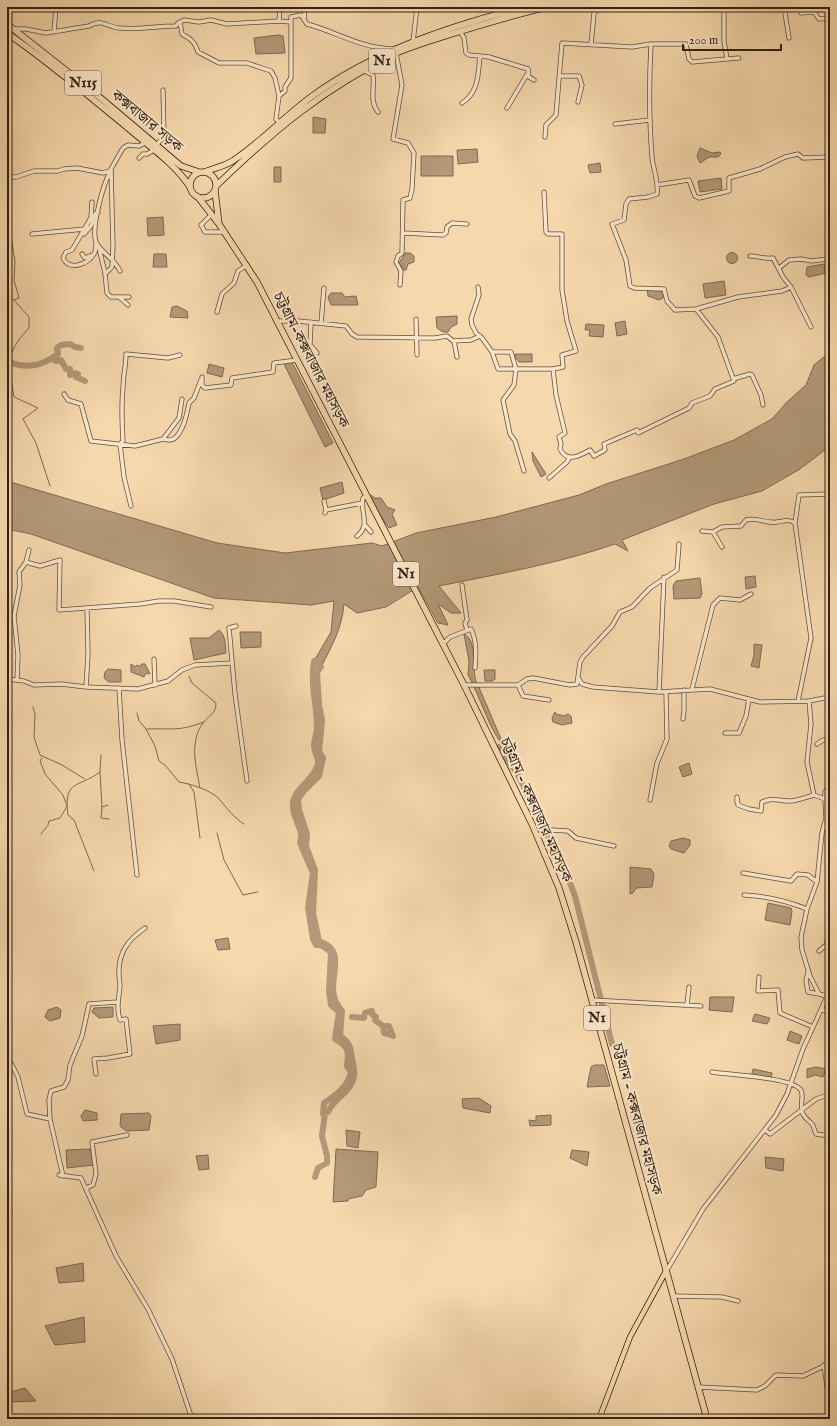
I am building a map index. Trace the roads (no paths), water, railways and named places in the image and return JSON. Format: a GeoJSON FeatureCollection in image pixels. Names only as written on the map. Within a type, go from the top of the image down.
{"type":"FeatureCollection","features":[{"type":"Feature","properties":{"kind":"highway","name":"N1"},"geometry":{"type":"LineString","coordinates":[[206,172],[233,161],[279,122],[311,97],[331,84],[413,42],[457,26],[521,7]]}},
{"type":"Feature","properties":{"kind":"highway","name":"N1"},"geometry":{"type":"LineString","coordinates":[[216,188],[265,140],[312,101],[395,51],[546,7]]}},
{"type":"Feature","properties":{"kind":"highway","name":"কক্সবাজার সড়ক"},"geometry":{"type":"LineString","coordinates":[[7,24],[97,95],[155,147],[178,170],[190,187]]}},
{"type":"Feature","properties":{"kind":"highway","name":"কক্সবাজার সড়ক"},"geometry":{"type":"LineString","coordinates":[[7,34],[94,100],[145,143],[155,147],[182,166],[198,172]]}},
{"type":"Feature","properties":{"kind":"highway"},"geometry":{"type":"LineString","coordinates":[[198,172],[206,172],[214,176],[216,188],[208,198],[198,198],[192,192],[190,187],[191,178],[198,172]]}},
{"type":"Feature","properties":{"kind":"highway","name":"চট্টগ্রাম-কক্সবাজার মহাসড়ক"},"geometry":{"type":"LineString","coordinates":[[216,188],[219,224]]}},
{"type":"Feature","properties":{"kind":"highway","name":"চট্টগ্রাম-কক্সবাজার মহাসড়ক"},"geometry":{"type":"LineString","coordinates":[[198,198],[219,224],[247,265],[438,636]]}},
{"type":"Feature","properties":{"kind":"highway","name":"চট্টগ্রাম - কক্সবাজার মহাসড়ক"},"geometry":{"type":"LineString","coordinates":[[438,636],[540,835],[559,888],[592,1000],[707,1419]]}},
{"type":"Feature","properties":{"kind":"main road"},"geometry":{"type":"LineString","coordinates":[[599,1419],[630,1337],[666,1271]]}},
{"type":"Feature","properties":{"kind":"street"},"geometry":{"type":"LineString","coordinates":[[54,31],[56,7]]}},
{"type":"Feature","properties":{"kind":"street"},"geometry":{"type":"LineString","coordinates":[[279,21],[280,7]]}},
{"type":"Feature","properties":{"kind":"street"},"geometry":{"type":"LineString","coordinates":[[304,7],[304,18],[307,24]]}},
{"type":"Feature","properties":{"kind":"street"},"geometry":{"type":"LineString","coordinates":[[413,42],[417,7]]}},
{"type":"Feature","properties":{"kind":"street"},"geometry":{"type":"LineString","coordinates":[[591,45],[594,13],[597,11],[598,7]]}},
{"type":"Feature","properties":{"kind":"street"},"geometry":{"type":"LineString","coordinates":[[724,7],[724,41],[727,59]]}},
{"type":"Feature","properties":{"kind":"street"},"geometry":{"type":"LineString","coordinates":[[784,7],[789,38]]}},
{"type":"Feature","properties":{"kind":"street"},"geometry":{"type":"LineString","coordinates":[[800,7],[801,12],[814,12],[818,20],[830,18]]}},
{"type":"Feature","properties":{"kind":"street"},"geometry":{"type":"LineString","coordinates":[[279,96],[285,91],[285,87],[291,78],[291,16],[301,15],[307,24],[365,46],[375,49],[395,51],[402,85],[393,139],[408,143],[414,153],[410,198],[403,200],[402,253],[398,256],[396,262],[401,271],[400,285]]}},
{"type":"Feature","properties":{"kind":"street"},"geometry":{"type":"LineString","coordinates":[[15,30],[26,29],[46,33],[89,26],[103,22],[113,28],[176,26],[184,20],[199,22],[211,20],[227,24],[279,21],[291,22]]}},
{"type":"Feature","properties":{"kind":"street"},"geometry":{"type":"LineString","coordinates":[[180,22],[182,34],[192,39],[196,44],[198,52],[219,63],[247,63],[271,71],[275,78],[279,96],[276,119],[279,122]]}},
{"type":"Feature","properties":{"kind":"street"},"geometry":{"type":"LineString","coordinates":[[460,31],[464,38],[466,53],[489,57],[528,69],[530,78],[534,80]]}},
{"type":"Feature","properties":{"kind":"street"},"geometry":{"type":"LineString","coordinates":[[545,138],[546,125],[556,115],[562,43],[632,47],[651,44],[686,44],[689,59],[692,62],[739,58]]}},
{"type":"Feature","properties":{"kind":"street"},"geometry":{"type":"LineString","coordinates":[[651,44],[650,120],[652,158],[657,185],[656,194],[648,197],[629,199],[626,204],[624,220],[612,224],[626,260],[630,286],[634,288],[658,287],[664,289],[667,301],[675,310],[696,309],[738,297],[782,291],[791,287]]}},
{"type":"Feature","properties":{"kind":"street"},"geometry":{"type":"LineString","coordinates":[[462,103],[474,92],[480,56]]}},
{"type":"Feature","properties":{"kind":"street"},"geometry":{"type":"LineString","coordinates":[[364,71],[373,75],[373,100],[374,107],[378,112]]}},
{"type":"Feature","properties":{"kind":"street"},"geometry":{"type":"LineString","coordinates":[[507,108],[528,73]]}},
{"type":"Feature","properties":{"kind":"street"},"geometry":{"type":"LineString","coordinates":[[560,76],[579,76],[582,85],[578,102]]}},
{"type":"Feature","properties":{"kind":"street"},"geometry":{"type":"LineString","coordinates":[[139,158],[143,154],[147,154],[164,137],[163,90]]}},
{"type":"Feature","properties":{"kind":"street"},"geometry":{"type":"LineString","coordinates":[[615,124],[650,120]]}},
{"type":"Feature","properties":{"kind":"street"},"geometry":{"type":"LineString","coordinates":[[120,143],[123,148]]}},
{"type":"Feature","properties":{"kind":"street"},"geometry":{"type":"LineString","coordinates":[[98,212],[95,214],[91,226],[63,258],[69,265],[85,263],[94,253],[98,212],[104,184],[123,148],[128,145],[139,146],[145,143]]}},
{"type":"Feature","properties":{"kind":"street"},"geometry":{"type":"LineString","coordinates":[[657,185],[689,180],[695,196],[699,198],[729,192],[729,178],[760,169],[785,157],[798,154],[803,158],[830,157]]}},
{"type":"Feature","properties":{"kind":"street"},"geometry":{"type":"LineString","coordinates":[[7,177],[16,178],[24,173],[34,171],[58,172],[64,169],[77,168],[106,173],[111,169]]}},
{"type":"Feature","properties":{"kind":"street"},"geometry":{"type":"LineString","coordinates":[[105,274],[112,267],[111,169]]}},
{"type":"Feature","properties":{"kind":"street"},"geometry":{"type":"LineString","coordinates":[[478,287],[479,296],[471,319],[476,333],[492,352],[498,369],[553,369],[563,367],[562,355],[576,351],[567,321],[562,290],[562,234],[548,234],[546,232],[544,192]]}},
{"type":"Feature","properties":{"kind":"street"},"geometry":{"type":"LineString","coordinates":[[73,247],[91,217],[92,202]]}},
{"type":"Feature","properties":{"kind":"street"},"geometry":{"type":"LineString","coordinates":[[211,215],[201,225],[205,232],[224,232]]}},
{"type":"Feature","properties":{"kind":"street"},"geometry":{"type":"LineString","coordinates":[[403,234],[442,235],[446,233],[447,227],[452,223],[467,224]]}},
{"type":"Feature","properties":{"kind":"street"},"geometry":{"type":"LineString","coordinates":[[32,234],[85,229]]}},
{"type":"Feature","properties":{"kind":"street"},"geometry":{"type":"LineString","coordinates":[[96,242],[99,247],[109,296],[129,297]]}},
{"type":"Feature","properties":{"kind":"street"},"geometry":{"type":"LineString","coordinates":[[99,247],[112,258],[120,271]]}},
{"type":"Feature","properties":{"kind":"street"},"geometry":{"type":"LineString","coordinates":[[82,254],[85,258],[94,253]]}},
{"type":"Feature","properties":{"kind":"street"},"geometry":{"type":"LineString","coordinates":[[750,256],[757,256],[763,259],[773,258],[783,277],[791,287],[811,327]]}},
{"type":"Feature","properties":{"kind":"street"},"geometry":{"type":"LineString","coordinates":[[779,268],[789,260],[801,259],[812,261],[827,259],[830,272]]}},
{"type":"Feature","properties":{"kind":"street"},"geometry":{"type":"LineString","coordinates":[[217,312],[223,292],[234,284],[238,271],[247,265]]}},
{"type":"Feature","properties":{"kind":"street"},"geometry":{"type":"LineString","coordinates":[[321,323],[324,288]]}},
{"type":"Feature","properties":{"kind":"street"},"geometry":{"type":"LineString","coordinates":[[119,297],[128,305]]}},
{"type":"Feature","properties":{"kind":"street"},"geometry":{"type":"LineString","coordinates":[[696,309],[718,337],[733,379]]}},
{"type":"Feature","properties":{"kind":"street"},"geometry":{"type":"LineString","coordinates":[[416,319],[417,356]]}},
{"type":"Feature","properties":{"kind":"street"},"geometry":{"type":"LineString","coordinates":[[277,321],[311,322],[346,326],[352,334],[357,337],[435,338],[448,335],[454,341],[457,357]]}},
{"type":"Feature","properties":{"kind":"street"},"geometry":{"type":"LineString","coordinates":[[311,322],[310,345],[317,353]]}},
{"type":"Feature","properties":{"kind":"street"},"geometry":{"type":"LineString","coordinates":[[454,341],[471,340],[480,336]]}},
{"type":"Feature","properties":{"kind":"street"},"geometry":{"type":"LineString","coordinates":[[492,352],[511,352],[516,369],[514,386],[503,400],[510,434],[515,441],[524,471]]}},
{"type":"Feature","properties":{"kind":"street"},"geometry":{"type":"LineString","coordinates":[[131,506],[124,477],[120,446],[123,441],[122,406],[126,354],[168,358],[180,355]]}},
{"type":"Feature","properties":{"kind":"street"},"geometry":{"type":"LineString","coordinates":[[64,394],[68,400],[81,404],[90,442],[120,446],[135,446],[163,439],[172,440],[176,438],[186,418],[188,402],[194,398],[202,377],[202,385],[205,388],[231,385],[232,378],[274,372],[274,363],[297,360]]}},
{"type":"Feature","properties":{"kind":"street"},"geometry":{"type":"LineString","coordinates":[[553,369],[565,433],[559,437],[561,444],[560,449],[569,458],[576,458],[590,450],[594,456],[605,450],[604,444],[637,430],[638,433],[689,408],[692,403],[710,396],[715,389],[734,381],[733,379],[750,374],[752,375],[761,395],[763,406]]}},
{"type":"Feature","properties":{"kind":"street"},"geometry":{"type":"LineString","coordinates":[[163,439],[179,418],[182,399]]}},
{"type":"Feature","properties":{"kind":"street"},"geometry":{"type":"LineString","coordinates":[[549,478],[569,458]]}},
{"type":"Feature","properties":{"kind":"street"},"geometry":{"type":"LineString","coordinates":[[798,701],[811,638],[795,523],[799,495],[830,494],[830,512]]}},
{"type":"Feature","properties":{"kind":"street"},"geometry":{"type":"LineString","coordinates":[[357,536],[363,531],[365,525],[362,503],[363,498],[366,496]]}},
{"type":"Feature","properties":{"kind":"street"},"geometry":{"type":"LineString","coordinates":[[324,501],[325,512],[362,503]]}},
{"type":"Feature","properties":{"kind":"street"},"geometry":{"type":"LineString","coordinates":[[702,531],[713,532],[722,527],[741,526],[746,520],[752,518],[767,522],[790,520],[795,523]]}},
{"type":"Feature","properties":{"kind":"street"},"geometry":{"type":"LineString","coordinates":[[365,525],[371,532]]}},
{"type":"Feature","properties":{"kind":"street"},"geometry":{"type":"LineString","coordinates":[[713,532],[722,548]]}},
{"type":"Feature","properties":{"kind":"street"},"geometry":{"type":"LineString","coordinates":[[464,685],[518,685],[527,679],[533,678],[574,686],[577,684],[580,662],[583,657],[612,626],[620,612],[632,607],[650,588],[664,577],[677,570],[679,544]]}},
{"type":"Feature","properties":{"kind":"street"},"geometry":{"type":"LineString","coordinates":[[16,680],[18,655],[14,616],[20,585],[19,572],[26,562],[29,550]]}},
{"type":"Feature","properties":{"kind":"street"},"geometry":{"type":"LineString","coordinates":[[26,562],[40,566],[60,560],[58,610],[87,609],[159,601],[174,601],[211,607]]}},
{"type":"Feature","properties":{"kind":"street"},"geometry":{"type":"LineString","coordinates":[[659,692],[664,577]]}},
{"type":"Feature","properties":{"kind":"street"},"geometry":{"type":"LineString","coordinates":[[462,585],[467,620],[465,623],[467,630]]}},
{"type":"Feature","properties":{"kind":"street"},"geometry":{"type":"LineString","coordinates":[[692,689],[713,605],[720,598],[740,600],[751,594]]}},
{"type":"Feature","properties":{"kind":"street"},"geometry":{"type":"LineString","coordinates":[[86,687],[88,654],[87,609]]}},
{"type":"Feature","properties":{"kind":"street"},"geometry":{"type":"LineString","coordinates":[[236,626],[229,628],[247,781]]}},
{"type":"Feature","properties":{"kind":"street"},"geometry":{"type":"LineString","coordinates":[[442,645],[446,640],[471,629],[474,635],[476,668]]}},
{"type":"Feature","properties":{"kind":"street"},"geometry":{"type":"LineString","coordinates":[[154,659],[155,685]]}},
{"type":"Feature","properties":{"kind":"street"},"geometry":{"type":"LineString","coordinates":[[7,679],[34,685],[61,684],[86,687],[138,689],[168,680],[182,670],[195,665],[232,663]]}},
{"type":"Feature","properties":{"kind":"street"},"geometry":{"type":"LineString","coordinates":[[578,679],[582,684],[593,688],[659,692],[710,689],[760,702],[809,702],[830,697]]}},
{"type":"Feature","properties":{"kind":"street"},"geometry":{"type":"LineString","coordinates":[[518,685],[523,696],[549,700]]}},
{"type":"Feature","properties":{"kind":"street"},"geometry":{"type":"LineString","coordinates":[[119,688],[122,740],[137,875]]}},
{"type":"Feature","properties":{"kind":"street"},"geometry":{"type":"LineString","coordinates":[[682,719],[684,710],[684,690]]}},
{"type":"Feature","properties":{"kind":"street"},"geometry":{"type":"LineString","coordinates":[[650,800],[656,763],[667,739],[666,692]]}},
{"type":"Feature","properties":{"kind":"street"},"geometry":{"type":"LineString","coordinates":[[725,733],[739,733],[746,716],[749,698]]}},
{"type":"Feature","properties":{"kind":"street"},"geometry":{"type":"LineString","coordinates":[[809,702],[811,724],[807,762],[814,794]]}},
{"type":"Feature","properties":{"kind":"street"},"geometry":{"type":"LineString","coordinates":[[817,744],[823,740],[830,740]]}},
{"type":"Feature","properties":{"kind":"street"},"geometry":{"type":"LineString","coordinates":[[819,994],[802,950],[801,937],[807,909],[817,882],[822,833],[826,818],[825,792],[827,789],[830,790]]}},
{"type":"Feature","properties":{"kind":"street"},"geometry":{"type":"LineString","coordinates":[[737,802],[738,797],[738,805],[761,811],[762,802],[774,798],[789,801],[814,794],[825,799]]}},
{"type":"Feature","properties":{"kind":"street"},"geometry":{"type":"LineString","coordinates":[[540,835],[548,832],[568,831],[576,838],[614,846]]}},
{"type":"Feature","properties":{"kind":"street"},"geometry":{"type":"LineString","coordinates":[[743,873],[791,881],[797,874],[808,875],[817,882]]}},
{"type":"Feature","properties":{"kind":"street"},"geometry":{"type":"LineString","coordinates":[[744,895],[763,896],[784,903],[793,903],[807,909]]}},
{"type":"Feature","properties":{"kind":"street"},"geometry":{"type":"LineString","coordinates":[[96,1074],[94,1059],[130,1054],[126,1019],[120,1020],[117,1002],[120,986],[118,972],[123,948],[132,937],[145,928]]}},
{"type":"Feature","properties":{"kind":"street"},"geometry":{"type":"LineString","coordinates":[[819,951],[826,945],[830,933]]}},
{"type":"Feature","properties":{"kind":"street"},"geometry":{"type":"LineString","coordinates":[[809,970],[806,981],[808,992],[827,996]]}},
{"type":"Feature","properties":{"kind":"street"},"geometry":{"type":"LineString","coordinates":[[759,978],[758,991],[778,990],[780,1014],[813,1027]]}},
{"type":"Feature","properties":{"kind":"street"},"geometry":{"type":"LineString","coordinates":[[688,1005],[689,987]]}},
{"type":"Feature","properties":{"kind":"street"},"geometry":{"type":"LineString","coordinates":[[666,1271],[704,1209],[776,1115],[830,990]]}},
{"type":"Feature","properties":{"kind":"street"},"geometry":{"type":"LineString","coordinates":[[592,1000],[701,1006]]}},
{"type":"Feature","properties":{"kind":"street"},"geometry":{"type":"LineString","coordinates":[[117,1002],[89,1004],[82,1036],[70,1065],[68,1080],[64,1087],[51,1091],[49,1100],[50,1119],[61,1176],[81,1178],[116,1256],[148,1309],[172,1359],[192,1419]]}},
{"type":"Feature","properties":{"kind":"street"},"geometry":{"type":"LineString","coordinates":[[822,1010],[830,1011]]}},
{"type":"Feature","properties":{"kind":"street"},"geometry":{"type":"LineString","coordinates":[[7,1055],[18,1077],[26,1114],[50,1119]]}},
{"type":"Feature","properties":{"kind":"street"},"geometry":{"type":"LineString","coordinates":[[712,1072],[750,1076],[791,1083],[800,1089],[802,1093],[802,1111],[806,1119],[812,1123],[816,1134],[830,1136]]}},
{"type":"Feature","properties":{"kind":"street"},"geometry":{"type":"LineString","coordinates":[[765,1130],[770,1134],[816,1099],[830,1094]]}},
{"type":"Feature","properties":{"kind":"street"},"geometry":{"type":"LineString","coordinates":[[86,1188],[93,1185],[96,1174],[92,1142],[127,1135]]}},
{"type":"Feature","properties":{"kind":"street"},"geometry":{"type":"LineString","coordinates":[[7,1202],[10,1211],[7,1212]]}},
{"type":"Feature","properties":{"kind":"street"},"geometry":{"type":"LineString","coordinates":[[673,1296],[722,1297],[738,1301]]}},
{"type":"Feature","properties":{"kind":"street"},"geometry":{"type":"LineString","coordinates":[[698,1387],[757,1390],[765,1386],[776,1375],[803,1376],[824,1365],[830,1364]]}},
{"type":"Feature","properties":{"kind":"street"},"geometry":{"type":"LineString","coordinates":[[824,1365],[830,1408],[830,1419]]}},
{"type":"Feature","properties":{"kind":"waterway"},"geometry":{"type":"LineString","coordinates":[[9,224],[15,261],[14,280],[19,298],[14,300]]}},
{"type":"Feature","properties":{"kind":"waterway"},"geometry":{"type":"LineString","coordinates":[[7,297],[14,300],[29,317],[29,328],[15,345],[10,360],[10,368],[14,397],[38,408],[23,419],[36,443],[50,486]]}},
{"type":"Feature","properties":{"kind":"waterway"},"geometry":{"type":"LineString","coordinates":[[52,358],[58,354],[57,348],[61,345],[70,344],[81,348]]}},
{"type":"Feature","properties":{"kind":"waterway"},"geometry":{"type":"LineString","coordinates":[[9,362],[31,366],[52,358],[56,361],[61,360],[66,369],[70,369],[70,375],[75,373],[78,374],[76,377],[85,381]]}},
{"type":"Feature","properties":{"kind":"waterway"},"geometry":{"type":"LineString","coordinates":[[314,661],[321,667],[317,672],[319,705],[322,720],[319,752],[323,758],[319,776],[303,792],[298,800],[299,810],[307,834],[306,846],[315,870],[313,913],[319,941],[329,946],[334,953],[335,962],[333,991],[336,1001],[342,1011],[340,1036],[349,1046],[354,1071],[353,1081],[350,1086],[334,1103],[328,1112],[323,1114],[324,1103],[337,1094],[344,1086],[351,1072],[347,1066],[347,1050],[343,1044],[335,1039],[339,1012],[331,1005],[329,991],[331,952],[321,945],[316,945],[313,939],[308,908],[313,873],[300,843],[300,829],[293,810],[296,794],[316,770],[318,764],[314,746],[317,728],[313,686],[314,661]]}},
{"type":"Feature","properties":{"kind":"waterway"},"geometry":{"type":"LineString","coordinates":[[189,676],[192,683],[216,703],[215,710],[203,723],[196,738],[195,755],[200,788]]}},
{"type":"Feature","properties":{"kind":"waterway"},"geometry":{"type":"LineString","coordinates":[[33,707],[35,714],[34,737],[40,755],[62,765],[85,779]]}},
{"type":"Feature","properties":{"kind":"waterway"},"geometry":{"type":"LineString","coordinates":[[137,713],[139,721],[146,729],[155,746],[159,761],[165,765],[179,782],[195,786],[211,793],[219,799],[240,822],[244,824]]}},
{"type":"Feature","properties":{"kind":"waterway"},"geometry":{"type":"LineString","coordinates":[[147,729],[175,729],[204,722]]}},
{"type":"Feature","properties":{"kind":"waterway"},"geometry":{"type":"LineString","coordinates":[[94,871],[74,820],[68,815],[67,803],[70,790],[74,786],[100,772],[101,755]]}},
{"type":"Feature","properties":{"kind":"waterway"},"geometry":{"type":"LineString","coordinates":[[41,834],[48,825],[49,821],[60,818],[67,806],[63,795],[45,774],[40,761],[42,758]]}},
{"type":"Feature","properties":{"kind":"waterway"},"geometry":{"type":"LineString","coordinates":[[506,758],[517,773],[565,870],[575,896],[612,1044]]}},
{"type":"Feature","properties":{"kind":"waterway"},"geometry":{"type":"LineString","coordinates":[[100,772],[102,807],[108,805]]}},
{"type":"Feature","properties":{"kind":"waterway"},"geometry":{"type":"LineString","coordinates":[[189,784],[194,792],[200,838]]}},
{"type":"Feature","properties":{"kind":"waterway"},"geometry":{"type":"LineString","coordinates":[[102,807],[101,818],[109,819]]}},
{"type":"Feature","properties":{"kind":"waterway"},"geometry":{"type":"LineString","coordinates":[[217,833],[224,860],[243,895],[258,892]]}},
{"type":"Feature","properties":{"kind":"waterway"},"geometry":{"type":"LineString","coordinates":[[352,1017],[364,1018],[365,1013],[372,1011],[372,1014],[376,1017],[375,1020],[383,1026],[384,1033],[392,1035]]}},
{"type":"Feature","properties":{"kind":"waterway"},"geometry":{"type":"LineString","coordinates":[[383,1026],[389,1026],[393,1036]]}},
{"type":"Feature","properties":{"kind":"waterway"},"geometry":{"type":"LineString","coordinates":[[315,1177],[318,1168],[327,1163],[327,1156],[322,1136],[325,1113]]}}]}
